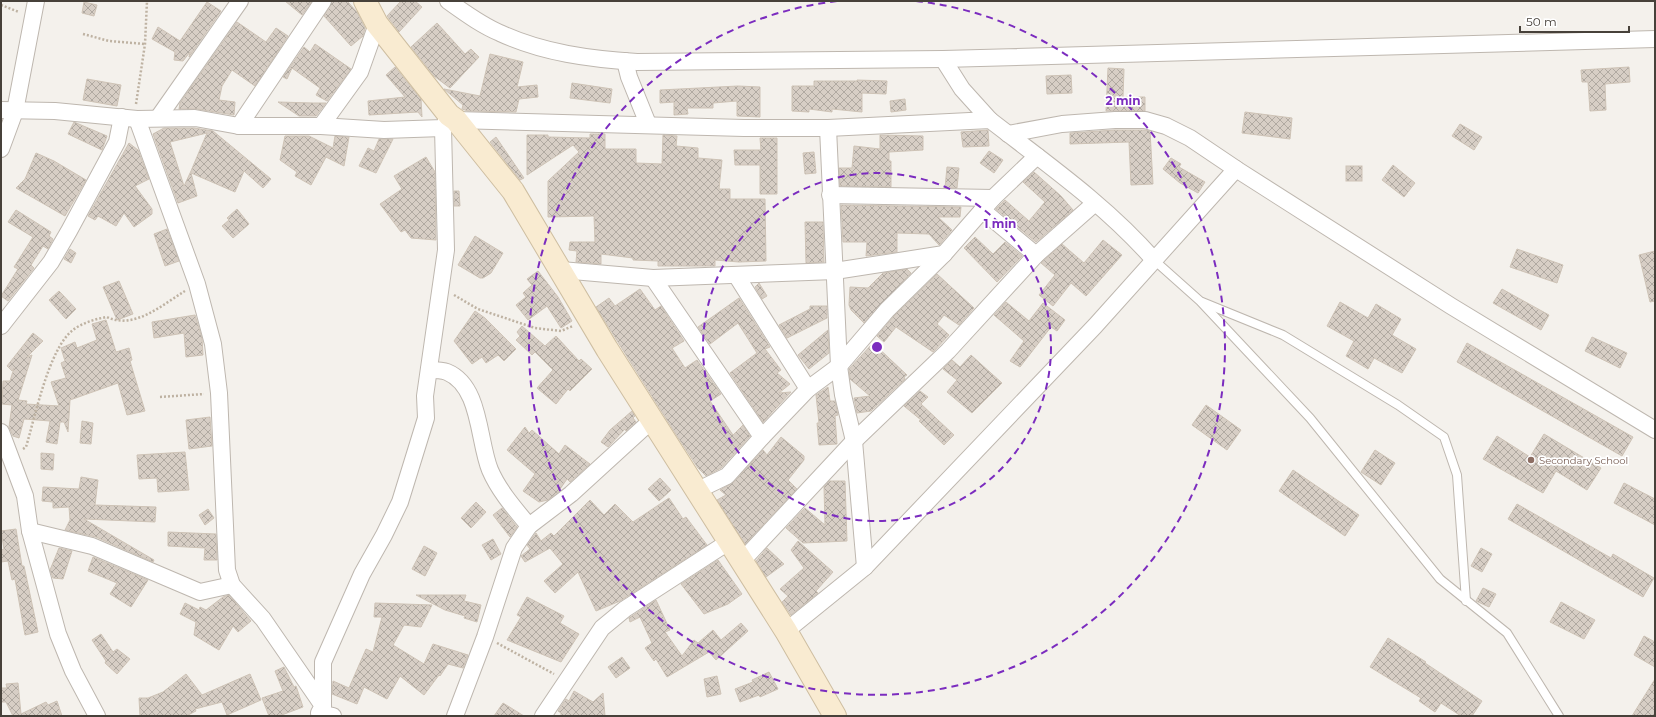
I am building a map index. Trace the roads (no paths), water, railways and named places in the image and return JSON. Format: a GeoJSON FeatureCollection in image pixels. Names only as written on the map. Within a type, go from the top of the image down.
{"type":"FeatureCollection","features":[{"type":"Feature","properties":{"kind":"main road"},"geometry":{"type":"LineString","coordinates":[[365,1],[377,24],[449,121],[513,191],[607,349],[786,631],[835,716]]}},
{"type":"Feature","properties":{"kind":"street"},"geometry":{"type":"LineString","coordinates":[[1,149],[8,110],[33,18],[36,1]]}},
{"type":"Feature","properties":{"kind":"street"},"geometry":{"type":"LineString","coordinates":[[158,118],[240,1]]}},
{"type":"Feature","properties":{"kind":"street"},"geometry":{"type":"LineString","coordinates":[[239,126],[323,1]]}},
{"type":"Feature","properties":{"kind":"street"},"geometry":{"type":"LineString","coordinates":[[448,1],[499,33],[532,45],[594,59],[625,61],[944,59],[1655,39]]}},
{"type":"Feature","properties":{"kind":"street"},"geometry":{"type":"LineString","coordinates":[[321,126],[360,72],[377,24]]}},
{"type":"Feature","properties":{"kind":"street"},"geometry":{"type":"LineString","coordinates":[[944,59],[962,89],[990,120],[1037,156],[1131,233],[1154,260]]}},
{"type":"Feature","properties":{"kind":"street"},"geometry":{"type":"LineString","coordinates":[[625,61],[629,77],[648,124]]}},
{"type":"Feature","properties":{"kind":"street"},"geometry":{"type":"LineString","coordinates":[[8,110],[55,111],[131,118],[195,118],[239,126],[321,126],[384,130],[449,121],[648,124],[744,128],[828,128],[990,120]]}},
{"type":"Feature","properties":{"kind":"street"},"geometry":{"type":"LineString","coordinates":[[131,118],[197,284],[213,344],[219,393],[227,570],[232,585],[263,619],[321,714]]}},
{"type":"Feature","properties":{"kind":"street"},"geometry":{"type":"LineString","coordinates":[[1,326],[51,262],[116,142],[131,118]]}},
{"type":"Feature","properties":{"kind":"street"},"geometry":{"type":"LineString","coordinates":[[1008,134],[1062,124],[1115,120],[1155,121],[1190,138],[1445,302],[1655,430]]}},
{"type":"Feature","properties":{"kind":"street"},"geometry":{"type":"LineString","coordinates":[[321,714],[324,662],[362,574],[384,535],[400,502],[426,418],[425,396],[446,250],[449,121]]}},
{"type":"Feature","properties":{"kind":"street"},"geometry":{"type":"LineString","coordinates":[[828,128],[830,195],[836,271],[839,366],[843,396],[854,441],[865,567]]}},
{"type":"Feature","properties":{"kind":"street"},"geometry":{"type":"LineString","coordinates":[[696,491],[727,476],[808,389],[839,366],[887,310],[944,254],[987,204],[1037,156]]}},
{"type":"Feature","properties":{"kind":"street"},"geometry":{"type":"LineString","coordinates":[[786,631],[865,567],[1095,326],[1236,169]]}},
{"type":"Feature","properties":{"kind":"street"},"geometry":{"type":"LineString","coordinates":[[830,195],[987,204],[1036,255]]}},
{"type":"Feature","properties":{"kind":"street"},"geometry":{"type":"LineString","coordinates":[[742,561],[854,441],[948,351],[1036,255],[1095,203]]}},
{"type":"Feature","properties":{"kind":"street"},"geometry":{"type":"LineString","coordinates":[[561,270],[653,278],[836,271],[944,254]]}},
{"type":"Feature","properties":{"kind":"street"},"geometry":{"type":"LineString","coordinates":[[736,275],[808,389]]}},
{"type":"Feature","properties":{"kind":"street"},"geometry":{"type":"LineString","coordinates":[[653,278],[762,437]]}},
{"type":"Feature","properties":{"kind":"street"},"geometry":{"type":"LineString","coordinates":[[429,370],[446,371],[455,376],[466,388],[476,415],[490,470],[501,491],[528,526]]}},
{"type":"Feature","properties":{"kind":"street"},"geometry":{"type":"LineString","coordinates":[[455,716],[485,637],[514,548],[528,526],[570,494],[652,420]]}},
{"type":"Feature","properties":{"kind":"street"},"geometry":{"type":"LineString","coordinates":[[1,432],[25,496],[30,531],[58,634],[73,671],[97,716]]}},
{"type":"Feature","properties":{"kind":"street"},"geometry":{"type":"LineString","coordinates":[[30,531],[92,546],[200,592],[232,585]]}},
{"type":"Feature","properties":{"kind":"street"},"geometry":{"type":"LineString","coordinates":[[543,716],[597,634],[606,624],[625,609],[730,541]]}},
{"type":"Feature","properties":{"kind":"lane"},"geometry":{"type":"LineString","coordinates":[[1154,260],[1200,301],[1310,418],[1440,579],[1506,633],[1559,716]]}},
{"type":"Feature","properties":{"kind":"lane"},"geometry":{"type":"LineString","coordinates":[[1200,301],[1283,335],[1398,405],[1444,438],[1457,476],[1466,600]]}},
{"type":"Feature","properties":{"kind":"place","name":"Secondary School"},"geometry":{"type":"Point","coordinates":[1531,460]}}]}
